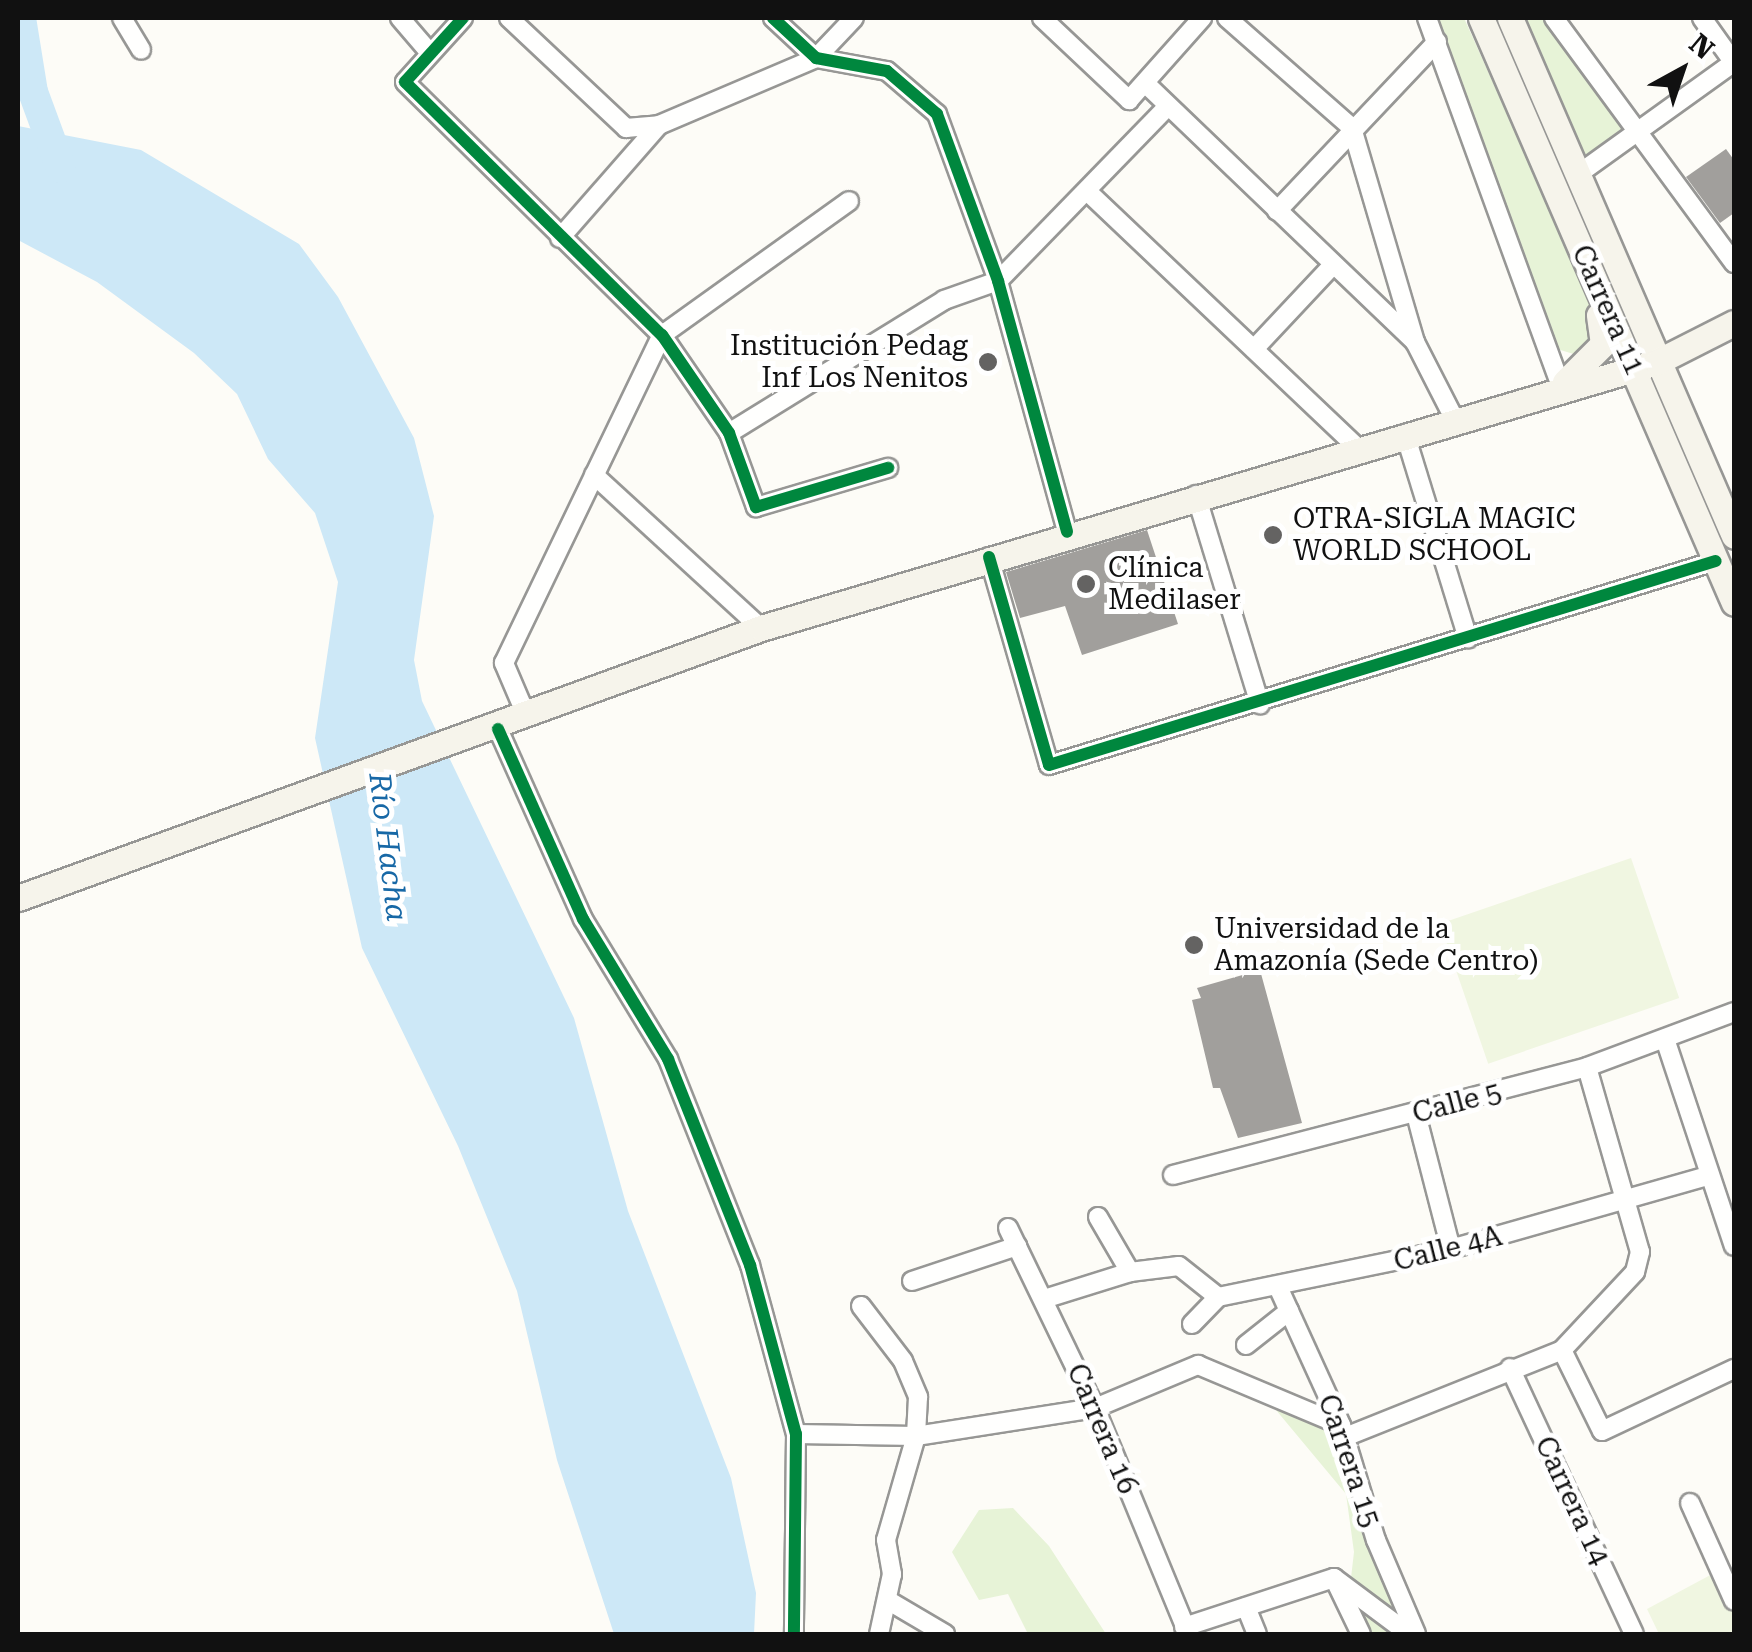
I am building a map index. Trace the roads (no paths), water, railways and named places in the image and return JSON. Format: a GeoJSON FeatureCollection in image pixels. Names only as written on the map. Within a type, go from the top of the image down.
{"type":"FeatureCollection","features":[{"type":"Feature","properties":{"kind":"main road","name":"Carrera 11"},"geometry":{"type":"LineString","coordinates":[[1481,18],[1606,307],[1645,365],[1734,536]]}},
{"type":"Feature","properties":{"kind":"main road","name":"Carrera 11"},"geometry":{"type":"LineString","coordinates":[[1510,18],[1577,175],[1734,603]]}},
{"type":"Feature","properties":{"kind":"main road"},"geometry":{"type":"LineString","coordinates":[[1561,387],[1603,344],[1606,307]]}},
{"type":"Feature","properties":{"kind":"main road"},"geometry":{"type":"LineString","coordinates":[[18,898],[488,732],[761,628],[1067,532],[1645,365],[1734,323]]}},
{"type":"Feature","properties":{"kind":"street"},"geometry":{"type":"LineString","coordinates":[[122,18],[141,50]]}},
{"type":"Feature","properties":{"kind":"street"},"geometry":{"type":"LineString","coordinates":[[400,18],[430,53]]}},
{"type":"Feature","properties":{"kind":"street"},"geometry":{"type":"LineString","coordinates":[[463,18],[405,82],[662,335],[729,432],[756,507],[888,468]]}},
{"type":"Feature","properties":{"kind":"street"},"geometry":{"type":"LineString","coordinates":[[509,18],[626,128],[658,125],[816,58],[854,18]]}},
{"type":"Feature","properties":{"kind":"street"},"geometry":{"type":"LineString","coordinates":[[774,18],[816,58],[887,71],[937,114],[998,282],[1067,532]]}},
{"type":"Feature","properties":{"kind":"street"},"geometry":{"type":"LineString","coordinates":[[1042,18],[1129,100],[1202,18]]}},
{"type":"Feature","properties":{"kind":"street"},"geometry":{"type":"LineString","coordinates":[[1227,18],[1352,128],[1415,342],[1455,420]]}},
{"type":"Feature","properties":{"kind":"street"},"geometry":{"type":"LineString","coordinates":[[1428,18],[1561,387]]}},
{"type":"Feature","properties":{"kind":"street"},"geometry":{"type":"LineString","coordinates":[[1554,18],[1734,263]]}},
{"type":"Feature","properties":{"kind":"street"},"geometry":{"type":"LineString","coordinates":[[1577,175],[1734,62],[1702,18]]}},
{"type":"Feature","properties":{"kind":"street"},"geometry":{"type":"LineString","coordinates":[[1277,211],[1438,42]]}},
{"type":"Feature","properties":{"kind":"street"},"geometry":{"type":"LineString","coordinates":[[1145,82],[1415,342]]}},
{"type":"Feature","properties":{"kind":"street"},"geometry":{"type":"LineString","coordinates":[[729,432],[944,300],[998,282],[1168,107]]}},
{"type":"Feature","properties":{"kind":"street"},"geometry":{"type":"LineString","coordinates":[[560,238],[658,125]]}},
{"type":"Feature","properties":{"kind":"street"},"geometry":{"type":"LineString","coordinates":[[1088,192],[1358,448]]}},
{"type":"Feature","properties":{"kind":"street"},"geometry":{"type":"LineString","coordinates":[[528,716],[504,662],[662,335],[849,201]]}},
{"type":"Feature","properties":{"kind":"street"},"geometry":{"type":"LineString","coordinates":[[1254,348],[1333,265]]}},
{"type":"Feature","properties":{"kind":"street"},"geometry":{"type":"LineString","coordinates":[[1405,434],[1468,638]]}},
{"type":"Feature","properties":{"kind":"street"},"geometry":{"type":"LineString","coordinates":[[594,476],[761,628]]}},
{"type":"Feature","properties":{"kind":"street"},"geometry":{"type":"LineString","coordinates":[[1196,495],[1260,704]]}},
{"type":"Feature","properties":{"kind":"street"},"geometry":{"type":"LineString","coordinates":[[989,556],[1049,765],[1260,704],[1716,561]]}},
{"type":"Feature","properties":{"kind":"street"},"geometry":{"type":"LineString","coordinates":[[488,732],[583,919],[668,1059],[715,1164],[796,1434],[794,1634]]}},
{"type":"Feature","properties":{"kind":"street","name":"Calle 5"},"geometry":{"type":"LineString","coordinates":[[1173,1174],[1587,1067],[1734,1012]]}},
{"type":"Feature","properties":{"kind":"street"},"geometry":{"type":"LineString","coordinates":[[1666,1039],[1734,1246]]}},
{"type":"Feature","properties":{"kind":"street"},"geometry":{"type":"LineString","coordinates":[[796,1434],[916,1436],[1096,1408],[1198,1365],[1343,1431],[1562,1350],[1642,1262],[1587,1067]]}},
{"type":"Feature","properties":{"kind":"street"},"geometry":{"type":"LineString","coordinates":[[1416,1114],[1451,1249]]}},
{"type":"Feature","properties":{"kind":"street","name":"Calle 4A"},"geometry":{"type":"LineString","coordinates":[[1218,1298],[1279,1289],[1451,1249],[1625,1202],[1710,1174]]}},
{"type":"Feature","properties":{"kind":"street"},"geometry":{"type":"LineString","coordinates":[[1098,1217],[1130,1272]]}},
{"type":"Feature","properties":{"kind":"street","name":"Carrera 16"},"geometry":{"type":"LineString","coordinates":[[1008,1228],[1096,1408],[1186,1631]]}},
{"type":"Feature","properties":{"kind":"street"},"geometry":{"type":"LineString","coordinates":[[912,1282],[1016,1246]]}},
{"type":"Feature","properties":{"kind":"street"},"geometry":{"type":"LineString","coordinates":[[1044,1299],[1130,1272],[1180,1266],[1218,1298],[1192,1324]]}},
{"type":"Feature","properties":{"kind":"street","name":"Carrera 15"},"geometry":{"type":"LineString","coordinates":[[1279,1289],[1343,1431],[1412,1634]]}},
{"type":"Feature","properties":{"kind":"street"},"geometry":{"type":"LineString","coordinates":[[861,1306],[911,1379],[916,1436],[886,1540],[889,1601],[879,1634]]}},
{"type":"Feature","properties":{"kind":"street"},"geometry":{"type":"LineString","coordinates":[[1246,1345],[1289,1311]]}},
{"type":"Feature","properties":{"kind":"street"},"geometry":{"type":"LineString","coordinates":[[1562,1350],[1602,1430],[1734,1369]]}},
{"type":"Feature","properties":{"kind":"street","name":"Carrera 14"},"geometry":{"type":"LineString","coordinates":[[1510,1368],[1634,1634]]}},
{"type":"Feature","properties":{"kind":"street"},"geometry":{"type":"LineString","coordinates":[[1690,1502],[1734,1601]]}},
{"type":"Feature","properties":{"kind":"street"},"geometry":{"type":"LineString","coordinates":[[1186,1631],[1334,1578]]}},
{"type":"Feature","properties":{"kind":"street"},"geometry":{"type":"LineString","coordinates":[[1334,1578],[1412,1634]]}},
{"type":"Feature","properties":{"kind":"street"},"geometry":{"type":"LineString","coordinates":[[1334,1578],[1361,1634]]}},
{"type":"Feature","properties":{"kind":"street"},"geometry":{"type":"LineString","coordinates":[[889,1601],[945,1634]]}},
{"type":"Feature","properties":{"kind":"street"},"geometry":{"type":"LineString","coordinates":[[1246,1607],[1257,1634]]}},
{"type":"Feature","properties":{"kind":"water","name":"Río Hacha"},"geometry":{"type":"Polygon","coordinates":[[[18,126],[141,150],[299,244],[338,297],[414,438],[434,516],[414,660],[422,701],[574,1018],[628,1211],[731,1478],[756,1593],[754,1634],[614,1634],[557,1460],[517,1291],[458,1146],[362,948],[315,738],[338,582],[315,513],[268,459],[237,394],[194,353],[97,282],[18,240],[18,126]]]}},
{"type":"Feature","properties":{"kind":"waterway"},"geometry":{"type":"LineString","coordinates":[[21,18],[33,92],[61,168]]}},
{"type":"Feature","properties":{"kind":"place","name":"Institución Pedag Inf Los Nenitos"},"geometry":{"type":"Point","coordinates":[988,362]}},
{"type":"Feature","properties":{"kind":"place","name":"OTRA-SIGLA MAGIC WORLD SCHOOL"},"geometry":{"type":"Point","coordinates":[1273,535]}},
{"type":"Feature","properties":{"kind":"place","name":"Clínica Medilaser"},"geometry":{"type":"Point","coordinates":[1086,584]}},
{"type":"Feature","properties":{"kind":"place","name":"Universidad de la Amazonía (Sede Centro)"},"geometry":{"type":"Point","coordinates":[1194,945]}}]}
